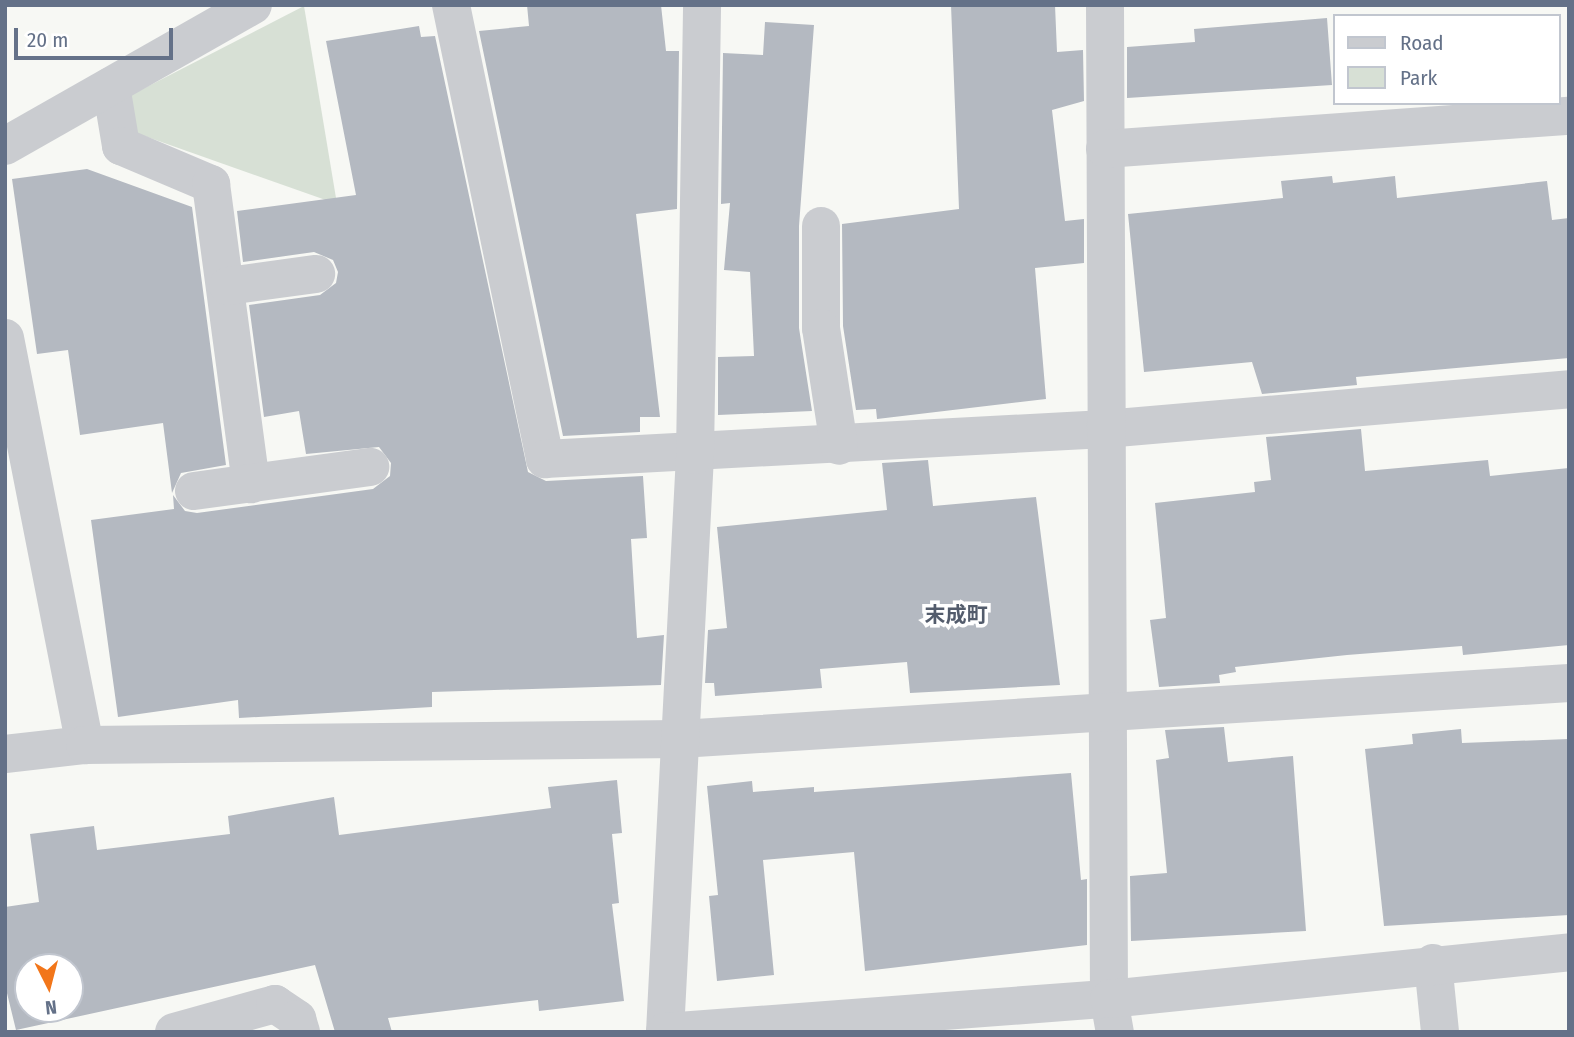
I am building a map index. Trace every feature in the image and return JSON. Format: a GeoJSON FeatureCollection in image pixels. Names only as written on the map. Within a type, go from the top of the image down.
{"type":"FeatureCollection","features":[{"type":"Feature","properties":{"kind":"street"},"geometry":{"type":"LineString","coordinates":[[5,146],[253,5]]}},
{"type":"Feature","properties":{"kind":"street"},"geometry":{"type":"LineString","coordinates":[[451,5],[545,459],[695,455],[1105,429],[1569,389]]}},
{"type":"Feature","properties":{"kind":"street"},"geometry":{"type":"LineString","coordinates":[[702,5],[695,455],[665,1032],[1112,1015],[1433,963],[1569,952]]}},
{"type":"Feature","properties":{"kind":"street"},"geometry":{"type":"LineString","coordinates":[[1105,5],[1105,429],[1112,712],[1112,1015]]}},
{"type":"Feature","properties":{"kind":"street"},"geometry":{"type":"LineString","coordinates":[[111,86],[121,146],[211,184],[228,286],[251,484]]}},
{"type":"Feature","properties":{"kind":"street"},"geometry":{"type":"LineString","coordinates":[[1105,149],[1569,116]]}},
{"type":"Feature","properties":{"kind":"street"},"geometry":{"type":"LineString","coordinates":[[821,226],[821,328],[839,446]]}},
{"type":"Feature","properties":{"kind":"street"},"geometry":{"type":"LineString","coordinates":[[228,286],[316,275]]}},
{"type":"Feature","properties":{"kind":"street"},"geometry":{"type":"LineString","coordinates":[[5,338],[19,479],[85,745]]}},
{"type":"Feature","properties":{"kind":"street"},"geometry":{"type":"LineString","coordinates":[[194,491],[370,467]]}},
{"type":"Feature","properties":{"kind":"street"},"geometry":{"type":"LineString","coordinates":[[5,754],[85,745],[680,739],[1569,683]]}},
{"type":"Feature","properties":{"kind":"street"},"geometry":{"type":"LineString","coordinates":[[1433,963],[1440,1032]]}},
{"type":"Feature","properties":{"kind":"street"},"geometry":{"type":"LineString","coordinates":[[174,1032],[275,1004],[297,1019],[301,1032]]}},
{"type":"Feature","properties":{"kind":"green space"},"geometry":{"type":"Polygon","coordinates":[[[304,6],[337,204],[136,133],[131,95],[304,6]]]}},
{"type":"Feature","properties":{"kind":"building"},"geometry":{"type":"Polygon","coordinates":[[[527,5],[661,5],[666,51],[679,51],[677,209],[636,214],[660,417],[640,417],[640,432],[563,436],[479,31],[529,26],[527,5]]]}},
{"type":"Feature","properties":{"kind":"building"},"geometry":{"type":"Polygon","coordinates":[[[951,5],[1055,5],[1057,52],[1083,50],[1084,101],[1052,110],[1065,221],[1084,219],[1084,263],[1035,268],[1046,399],[877,419],[876,409],[856,410],[843,326],[842,224],[959,209],[951,5]]]}},
{"type":"Feature","properties":{"kind":"building"},"geometry":{"type":"Polygon","coordinates":[[[1327,18],[1332,85],[1127,98],[1127,47],[1195,42],[1194,29],[1327,18]]]}},
{"type":"Feature","properties":{"kind":"building"},"geometry":{"type":"Polygon","coordinates":[[[765,22],[814,25],[799,226],[799,328],[812,411],[718,415],[718,357],[754,356],[750,272],[724,270],[730,203],[721,204],[723,53],[763,55],[765,22]]]}},
{"type":"Feature","properties":{"kind":"building"},"geometry":{"type":"Polygon","coordinates":[[[419,26],[421,37],[435,36],[528,472],[546,481],[643,476],[647,538],[631,539],[637,638],[664,635],[661,685],[432,692],[432,707],[239,718],[238,700],[118,717],[91,520],[174,509],[173,495],[185,511],[197,513],[373,489],[390,476],[391,463],[379,447],[306,454],[299,411],[264,417],[249,305],[320,295],[336,283],[338,272],[333,260],[314,252],[243,262],[237,211],[356,195],[326,41],[419,26]]]}},
{"type":"Feature","properties":{"kind":"building"},"geometry":{"type":"Polygon","coordinates":[[[87,169],[192,207],[226,465],[181,473],[172,493],[163,423],[80,435],[68,350],[37,354],[12,179],[87,169]]]}},
{"type":"Feature","properties":{"kind":"building"},"geometry":{"type":"Polygon","coordinates":[[[1332,176],[1333,183],[1395,176],[1397,198],[1547,181],[1552,220],[1569,218],[1569,358],[1356,377],[1357,385],[1262,394],[1252,362],[1144,372],[1128,214],[1283,198],[1281,181],[1332,176]]]}},
{"type":"Feature","properties":{"kind":"building"},"geometry":{"type":"Polygon","coordinates":[[[1361,429],[1365,471],[1488,460],[1490,476],[1569,468],[1569,645],[1463,655],[1462,646],[1347,655],[1235,667],[1236,672],[1219,675],[1220,683],[1159,687],[1150,620],[1166,618],[1155,503],[1255,492],[1254,482],[1271,480],[1266,437],[1361,429]]]}},
{"type":"Feature","properties":{"kind":"building"},"geometry":{"type":"Polygon","coordinates":[[[928,460],[933,506],[1036,497],[1060,685],[910,693],[907,662],[820,669],[822,688],[715,696],[714,683],[705,683],[708,630],[727,628],[717,527],[887,510],[882,463],[928,460]]]}},
{"type":"Feature","properties":{"kind":"building"},"geometry":{"type":"Polygon","coordinates":[[[1224,727],[1228,762],[1293,756],[1306,931],[1131,941],[1130,876],[1167,873],[1156,760],[1169,758],[1165,730],[1224,727]]]}},
{"type":"Feature","properties":{"kind":"building"},"geometry":{"type":"Polygon","coordinates":[[[1461,729],[1462,743],[1569,739],[1569,915],[1384,926],[1365,749],[1413,744],[1412,734],[1461,729]]]}},
{"type":"Feature","properties":{"kind":"building"},"geometry":{"type":"Polygon","coordinates":[[[1071,773],[1081,880],[1087,879],[1087,945],[865,971],[854,852],[763,860],[774,975],[717,981],[709,896],[718,895],[707,786],[752,781],[753,792],[814,787],[814,792],[1071,773]]]}},
{"type":"Feature","properties":{"kind":"building"},"geometry":{"type":"Polygon","coordinates":[[[617,780],[622,833],[612,834],[619,903],[612,904],[624,1001],[539,1011],[538,1000],[388,1018],[392,1032],[335,1032],[315,965],[84,1015],[84,953],[14,953],[14,1022],[5,985],[5,907],[39,902],[30,834],[94,826],[97,850],[230,834],[228,816],[334,797],[339,835],[551,808],[548,787],[617,780]]]}},
{"type":"Feature","properties":{"kind":"building"},"geometry":{"type":"Polygon","coordinates":[[[14,1023],[48,1023],[16,1030],[14,1023]]]}},
{"type":"Feature","properties":{"kind":"district","name":"末成町"},"geometry":{"type":"Point","coordinates":[956,615]}}]}
